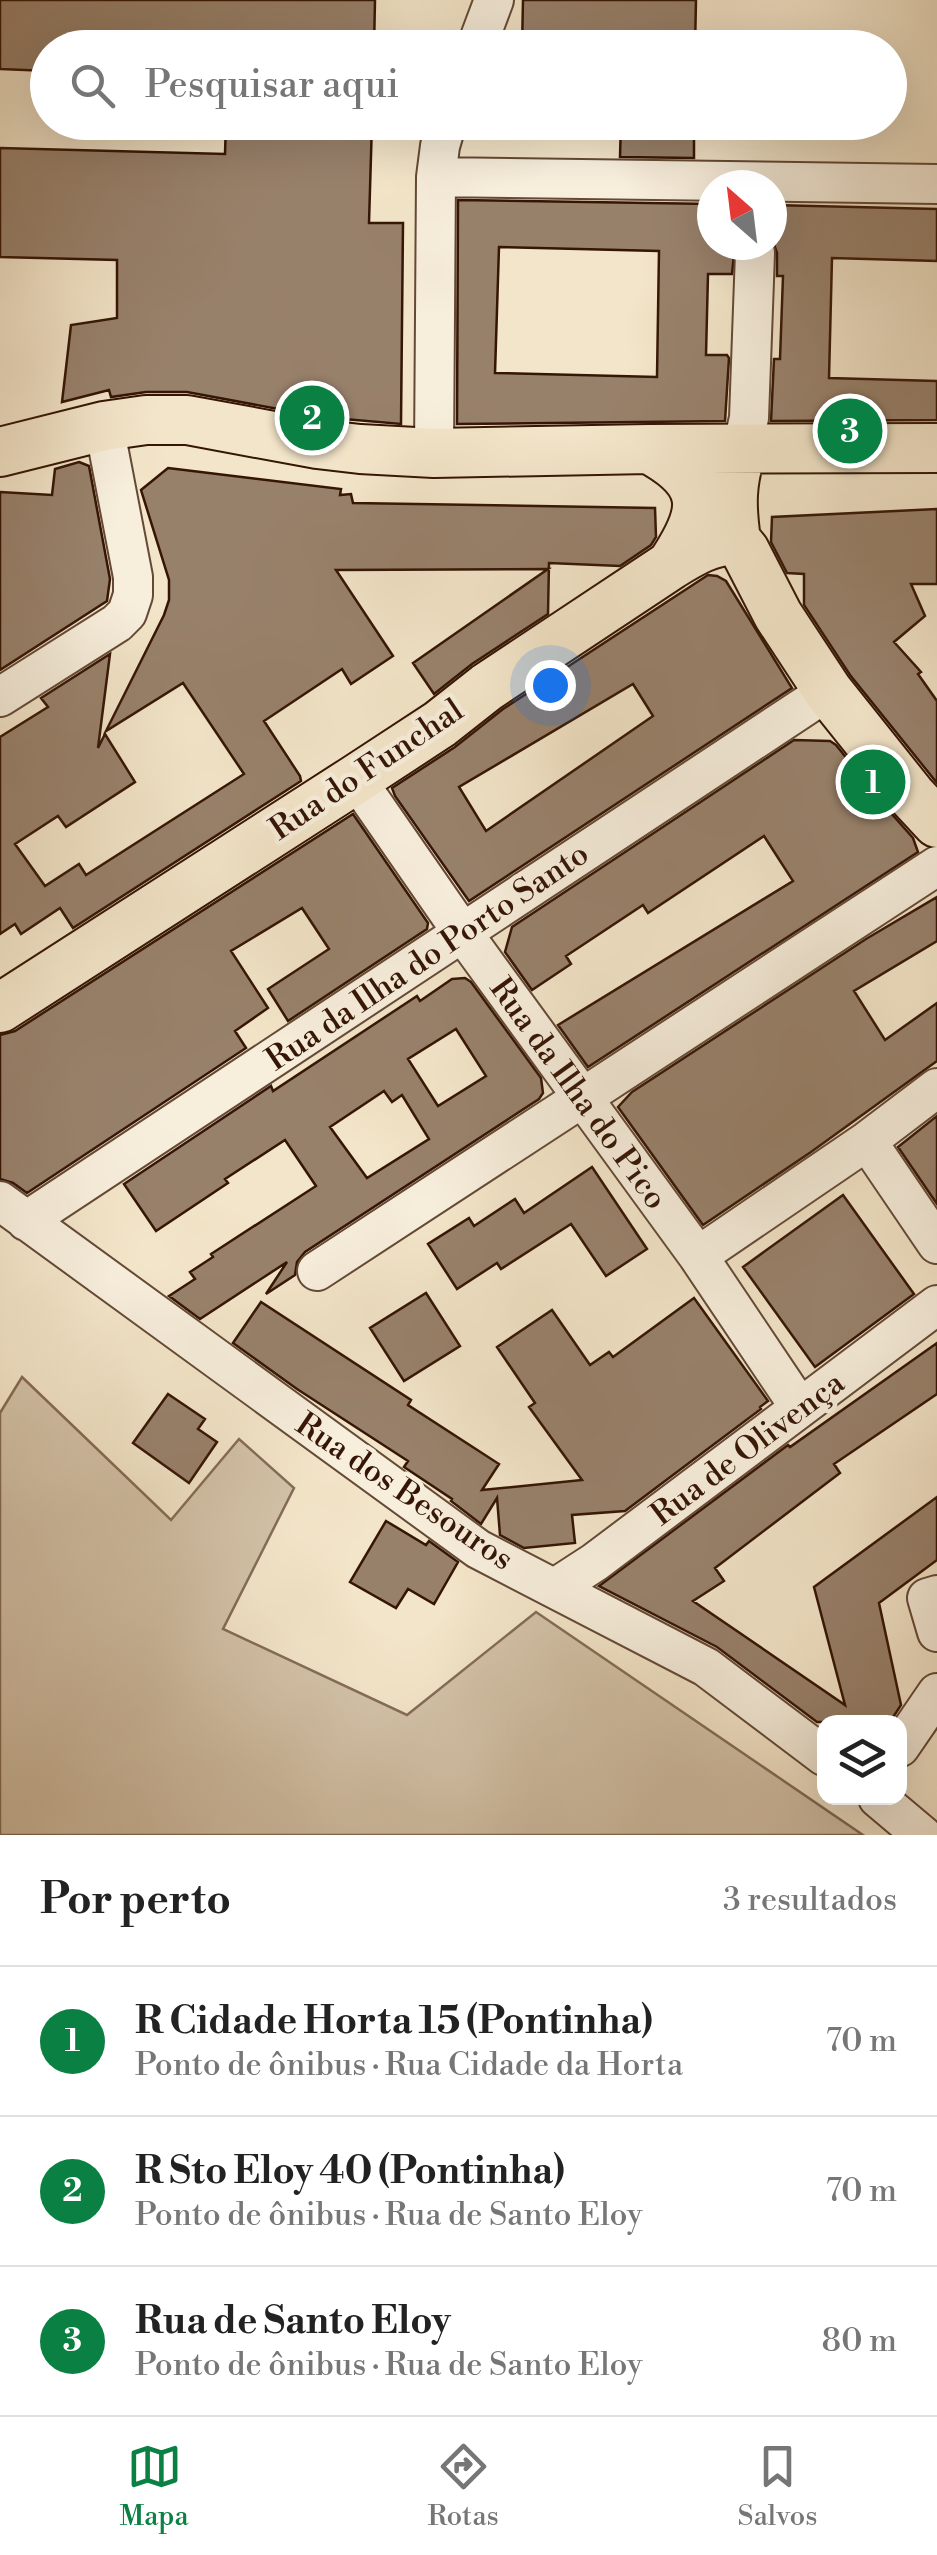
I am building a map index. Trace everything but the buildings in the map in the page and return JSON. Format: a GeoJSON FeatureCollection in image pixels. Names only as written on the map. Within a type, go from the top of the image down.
{"type":"FeatureCollection","features":[{"type":"Feature","properties":{"kind":"main road"},"geometry":{"type":"LineString","coordinates":[[0,452],[104,426],[146,420],[187,420],[317,444],[434,453],[937,448]]}},
{"type":"Feature","properties":{"kind":"main road"},"geometry":{"type":"LineString","coordinates":[[742,448],[732,487],[736,540],[828,691],[937,823]]}},
{"type":"Feature","properties":{"kind":"main road"},"geometry":{"type":"LineString","coordinates":[[650,449],[680,470],[696,492],[697,516],[692,531],[670,565]]}},
{"type":"Feature","properties":{"kind":"main road","name":"Rua do Funchal"},"geometry":{"type":"LineString","coordinates":[[0,1008],[356,780],[670,565],[718,541],[736,540]]}},
{"type":"Feature","properties":{"kind":"street"},"geometry":{"type":"LineString","coordinates":[[483,30],[494,0]]}},
{"type":"Feature","properties":{"kind":"street"},"geometry":{"type":"LineString","coordinates":[[434,453],[436,177],[442,140]]}},
{"type":"Feature","properties":{"kind":"street"},"geometry":{"type":"LineString","coordinates":[[436,177],[697,183]]}},
{"type":"Feature","properties":{"kind":"street"},"geometry":{"type":"LineString","coordinates":[[787,184],[937,184]]}},
{"type":"Feature","properties":{"kind":"street"},"geometry":{"type":"LineString","coordinates":[[742,448],[749,418],[755,260]]}},
{"type":"Feature","properties":{"kind":"street"},"geometry":{"type":"LineString","coordinates":[[0,696],[102,634],[126,612],[133,595],[133,577],[104,426]]}},
{"type":"Feature","properties":{"kind":"street","name":"Rua da Ilha do Porto Santo"},"geometry":{"type":"LineString","coordinates":[[13,1211],[462,932],[828,691]]}},
{"type":"Feature","properties":{"kind":"street","name":"Rua da Ilha do Pico"},"geometry":{"type":"LineString","coordinates":[[356,780],[698,1256],[800,1408]]}},
{"type":"Feature","properties":{"kind":"street"},"geometry":{"type":"LineString","coordinates":[[317,1271],[937,866]]}},
{"type":"Feature","properties":{"kind":"street"},"geometry":{"type":"LineString","coordinates":[[698,1256],[937,1088]]}},
{"type":"Feature","properties":{"kind":"street"},"geometry":{"type":"LineString","coordinates":[[866,1141],[937,1244]]}},
{"type":"Feature","properties":{"kind":"street","name":"Rua dos Besouros"},"geometry":{"type":"LineString","coordinates":[[13,1211],[478,1548],[706,1667],[817,1751]]}},
{"type":"Feature","properties":{"kind":"street","name":"Rua de Olivença"},"geometry":{"type":"LineString","coordinates":[[555,1588],[937,1305]]}},
{"type":"Feature","properties":{"kind":"street"},"geometry":{"type":"LineString","coordinates":[[937,1596],[927,1598],[937,1632]]}},
{"type":"Feature","properties":{"kind":"street"},"geometry":{"type":"LineString","coordinates":[[907,1737],[937,1693]]}},
{"type":"Feature","properties":{"kind":"street"},"geometry":{"type":"LineString","coordinates":[[886,1805],[922,1835]]}},
{"type":"Feature","properties":{"kind":"shaded area"},"geometry":{"type":"Polygon","coordinates":[[[22,1377],[171,1520],[239,1439],[294,1488],[223,1629],[407,1715],[536,1612],[863,1835],[0,1835],[0,1413],[22,1377]]]}},
{"type":"Feature","properties":{"kind":"place","name":"R Sto Eloy 40 (Pontinha)"},"geometry":{"type":"Point","coordinates":[312,418]}},
{"type":"Feature","properties":{"kind":"place","name":"Rua de Santo Eloy"},"geometry":{"type":"Point","coordinates":[850,431]}},
{"type":"Feature","properties":{"kind":"place","name":"R Cidade Horta 15 (Pontinha)"},"geometry":{"type":"Point","coordinates":[873,782]}}]}
